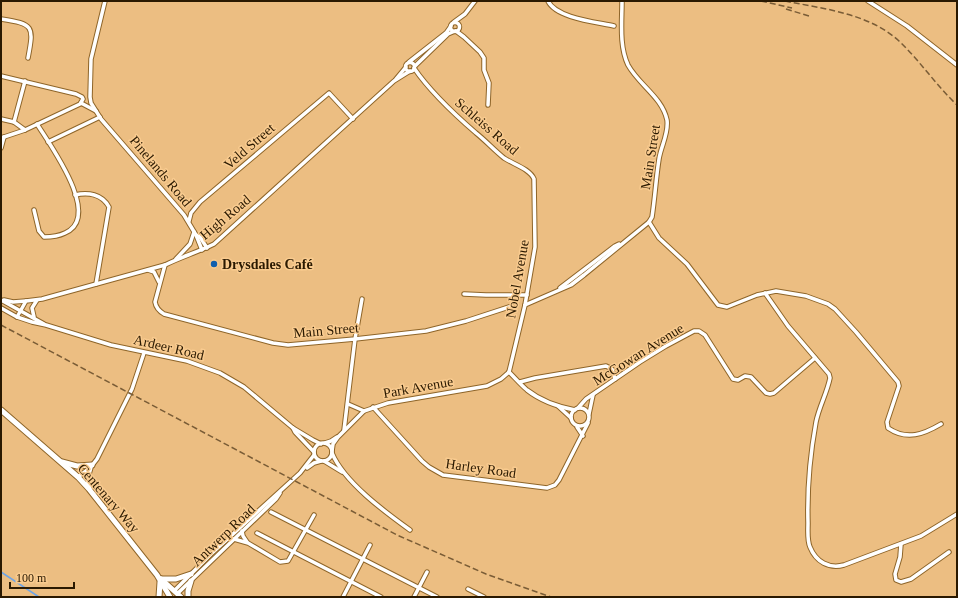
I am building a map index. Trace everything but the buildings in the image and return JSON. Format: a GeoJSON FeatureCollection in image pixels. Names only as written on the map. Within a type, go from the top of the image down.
{"type":"FeatureCollection","features":[{"type":"Feature","properties":{"kind":"main road","name":"Centenary Way"},"geometry":{"type":"LineString","coordinates":[[1,410],[78,477],[89,489],[159,578],[170,597]]}},
{"type":"Feature","properties":{"kind":"main road"},"geometry":{"type":"LineString","coordinates":[[59,461],[77,466],[91,466],[88,475],[89,489]]}},
{"type":"Feature","properties":{"kind":"main road"},"geometry":{"type":"LineString","coordinates":[[159,597],[159,578],[176,579],[191,574]]}},
{"type":"Feature","properties":{"kind":"main road","name":"Centenary Way"},"geometry":{"type":"LineString","coordinates":[[159,578],[177,594]]}},
{"type":"Feature","properties":{"kind":"main road"},"geometry":{"type":"LineString","coordinates":[[188,597],[191,581]]}},
{"type":"Feature","properties":{"kind":"street"},"geometry":{"type":"LineString","coordinates":[[96,111],[90,100],[91,59],[105,1]]}},
{"type":"Feature","properties":{"kind":"street","name":"High Road"},"geometry":{"type":"LineString","coordinates":[[394,81],[413,69],[448,34],[457,29],[465,14],[475,1]]}},
{"type":"Feature","properties":{"kind":"street"},"geometry":{"type":"LineString","coordinates":[[548,1],[550,6],[559,13],[614,26]]}},
{"type":"Feature","properties":{"kind":"street","name":"Main Street"},"geometry":{"type":"LineString","coordinates":[[622,1],[622,38],[627,61],[639,81],[659,102],[667,120],[666,132],[660,156],[653,210],[649,222]]}},
{"type":"Feature","properties":{"kind":"street"},"geometry":{"type":"LineString","coordinates":[[868,1],[907,26],[957,65]]}},
{"type":"Feature","properties":{"kind":"street","name":"High Road"},"geometry":{"type":"LineString","coordinates":[[451,26],[465,14]]}},
{"type":"Feature","properties":{"kind":"street"},"geometry":{"type":"LineString","coordinates":[[1,19],[20,22],[31,32],[28,58]]}},
{"type":"Feature","properties":{"kind":"street"},"geometry":{"type":"LineString","coordinates":[[454,22],[457,23],[457,29]]}},
{"type":"Feature","properties":{"kind":"street"},"geometry":{"type":"LineString","coordinates":[[406,67],[413,69],[413,63],[409,62],[446,32],[451,26],[452,29],[457,29],[484,58],[484,70],[489,83],[488,106]]}},
{"type":"Feature","properties":{"kind":"street","name":"High Road"},"geometry":{"type":"LineString","coordinates":[[1,300],[26,302],[37,300],[165,265],[207,248],[218,241],[353,119],[394,81],[409,62]]}},
{"type":"Feature","properties":{"kind":"street","name":"Schleiss Road"},"geometry":{"type":"LineString","coordinates":[[413,69],[445,104],[502,156],[513,164],[529,172],[534,179],[534,189]]}},
{"type":"Feature","properties":{"kind":"street"},"geometry":{"type":"LineString","coordinates":[[1,76],[76,94],[82,97],[82,103]]}},
{"type":"Feature","properties":{"kind":"street"},"geometry":{"type":"LineString","coordinates":[[14,122],[25,81]]}},
{"type":"Feature","properties":{"kind":"street","name":"Veld Street"},"geometry":{"type":"LineString","coordinates":[[189,221],[191,213],[200,202],[329,93],[353,119]]}},
{"type":"Feature","properties":{"kind":"street"},"geometry":{"type":"LineString","coordinates":[[82,103],[96,111]]}},
{"type":"Feature","properties":{"kind":"street"},"geometry":{"type":"LineString","coordinates":[[1,148],[3,138],[25,130],[82,103]]}},
{"type":"Feature","properties":{"kind":"street","name":"Pinelands Road"},"geometry":{"type":"LineString","coordinates":[[96,111],[189,221],[202,250]]}},
{"type":"Feature","properties":{"kind":"street"},"geometry":{"type":"LineString","coordinates":[[48,142],[100,117]]}},
{"type":"Feature","properties":{"kind":"street"},"geometry":{"type":"LineString","coordinates":[[1,118],[14,122],[25,130]]}},
{"type":"Feature","properties":{"kind":"street"},"geometry":{"type":"LineString","coordinates":[[34,210],[39,232],[42,236],[46,237],[63,234],[69,231],[78,219],[79,209],[75,195],[61,161],[38,124]]}},
{"type":"Feature","properties":{"kind":"street","name":"Nobel Avenue"},"geometry":{"type":"LineString","coordinates":[[509,372],[525,305],[535,247],[534,189]]}},
{"type":"Feature","properties":{"kind":"street"},"geometry":{"type":"LineString","coordinates":[[75,195],[84,193],[97,196],[104,200],[109,207],[96,284]]}},
{"type":"Feature","properties":{"kind":"street"},"geometry":{"type":"LineString","coordinates":[[525,305],[571,285],[649,222],[659,238],[687,264],[718,305],[727,307],[764,293],[784,292],[806,296],[828,304],[840,315],[898,382],[899,386],[887,422],[888,428],[904,434],[915,435],[928,431],[941,424]]}},
{"type":"Feature","properties":{"kind":"street"},"geometry":{"type":"LineString","coordinates":[[175,260],[190,244],[195,233],[200,237],[207,248]]}},
{"type":"Feature","properties":{"kind":"street"},"geometry":{"type":"LineString","coordinates":[[159,283],[165,265]]}},
{"type":"Feature","properties":{"kind":"street"},"geometry":{"type":"LineString","coordinates":[[147,270],[154,272],[159,283]]}},
{"type":"Feature","properties":{"kind":"street","name":"Main Street"},"geometry":{"type":"LineString","coordinates":[[159,283],[156,295],[156,306],[158,310],[164,314],[273,343],[288,345],[417,333],[442,328],[512,306]]}},
{"type":"Feature","properties":{"kind":"street"},"geometry":{"type":"LineString","coordinates":[[764,293],[788,326],[829,374],[830,378],[816,422],[807,491],[809,541],[812,551],[827,566],[838,567],[921,536],[957,514]]}},
{"type":"Feature","properties":{"kind":"street"},"geometry":{"type":"LineString","coordinates":[[464,294],[486,296],[527,295]]}},
{"type":"Feature","properties":{"kind":"street"},"geometry":{"type":"LineString","coordinates":[[344,430],[355,339],[362,299]]}},
{"type":"Feature","properties":{"kind":"street","name":"Ardeer Road"},"geometry":{"type":"LineString","coordinates":[[1,300],[46,325]]}},
{"type":"Feature","properties":{"kind":"street"},"geometry":{"type":"LineString","coordinates":[[34,318],[32,308],[37,300]]}},
{"type":"Feature","properties":{"kind":"street"},"geometry":{"type":"LineString","coordinates":[[17,317],[26,302]]}},
{"type":"Feature","properties":{"kind":"street","name":"Ardeer Road"},"geometry":{"type":"LineString","coordinates":[[1,308],[17,317],[32,322],[103,343],[144,353],[188,361],[220,373],[244,387],[293,428],[313,440],[322,443]]}},
{"type":"Feature","properties":{"kind":"street","name":"McGowan Avenue"},"geometry":{"type":"LineString","coordinates":[[577,409],[615,379],[666,346],[694,331],[700,331],[705,335],[733,379],[740,380],[745,376],[751,377],[766,394],[774,393],[815,358]]}},
{"type":"Feature","properties":{"kind":"street"},"geometry":{"type":"LineString","coordinates":[[78,477],[91,466],[132,389],[144,353]]}},
{"type":"Feature","properties":{"kind":"street"},"geometry":{"type":"LineString","coordinates":[[520,382],[535,378],[603,367],[609,367],[612,369],[615,379]]}},
{"type":"Feature","properties":{"kind":"street"},"geometry":{"type":"LineString","coordinates":[[509,372],[530,392],[557,406],[571,418],[572,423],[577,426],[582,436]]}},
{"type":"Feature","properties":{"kind":"street","name":"Park Avenue"},"geometry":{"type":"LineString","coordinates":[[332,452],[333,444],[338,437],[364,411],[388,403],[487,386],[501,379],[509,372]]}},
{"type":"Feature","properties":{"kind":"street"},"geometry":{"type":"LineString","coordinates":[[577,426],[584,426],[588,423],[593,395]]}},
{"type":"Feature","properties":{"kind":"street"},"geometry":{"type":"LineString","coordinates":[[348,404],[364,411]]}},
{"type":"Feature","properties":{"kind":"street"},"geometry":{"type":"LineString","coordinates":[[582,404],[590,407]]}},
{"type":"Feature","properties":{"kind":"street"},"geometry":{"type":"LineString","coordinates":[[557,406],[586,410],[589,414]]}},
{"type":"Feature","properties":{"kind":"street","name":"Harley Road"},"geometry":{"type":"LineString","coordinates":[[373,407],[429,468],[445,476],[550,487],[555,485],[559,480],[588,423]]}},
{"type":"Feature","properties":{"kind":"street"},"geometry":{"type":"LineString","coordinates":[[571,418],[572,413],[577,409]]}},
{"type":"Feature","properties":{"kind":"street","name":"Ardeer Road"},"geometry":{"type":"LineString","coordinates":[[293,428],[314,453]]}},
{"type":"Feature","properties":{"kind":"street","name":"Park Avenue"},"geometry":{"type":"LineString","coordinates":[[322,443],[331,441],[338,437]]}},
{"type":"Feature","properties":{"kind":"street"},"geometry":{"type":"LineString","coordinates":[[346,475],[336,461],[330,446],[322,443],[315,448],[314,453],[316,459],[337,468],[377,506],[410,530]]}},
{"type":"Feature","properties":{"kind":"street"},"geometry":{"type":"LineString","coordinates":[[322,461],[328,459],[332,452]]}},
{"type":"Feature","properties":{"kind":"street","name":"Antwerp Road"},"geometry":{"type":"LineString","coordinates":[[300,473],[314,453]]}},
{"type":"Feature","properties":{"kind":"street","name":"Antwerp Road"},"geometry":{"type":"LineString","coordinates":[[177,594],[276,499],[300,473],[312,464],[322,461]]}},
{"type":"Feature","properties":{"kind":"street","name":"Antwerp Road"},"geometry":{"type":"LineString","coordinates":[[177,594],[191,574],[274,496],[282,491]]}},
{"type":"Feature","properties":{"kind":"street"},"geometry":{"type":"LineString","coordinates":[[271,512],[437,597]]}},
{"type":"Feature","properties":{"kind":"street"},"geometry":{"type":"LineString","coordinates":[[234,539],[248,543],[280,562],[288,561],[314,515]]}},
{"type":"Feature","properties":{"kind":"street"},"geometry":{"type":"LineString","coordinates":[[242,531],[243,536],[248,543]]}},
{"type":"Feature","properties":{"kind":"street"},"geometry":{"type":"LineString","coordinates":[[257,533],[382,597]]}},
{"type":"Feature","properties":{"kind":"street"},"geometry":{"type":"LineString","coordinates":[[343,597],[370,544]]}},
{"type":"Feature","properties":{"kind":"street"},"geometry":{"type":"LineString","coordinates":[[901,544],[900,557],[895,574],[896,580],[901,582],[911,579],[949,552]]}},
{"type":"Feature","properties":{"kind":"street"},"geometry":{"type":"LineString","coordinates":[[414,597],[427,572]]}},
{"type":"Feature","properties":{"kind":"street"},"geometry":{"type":"LineString","coordinates":[[468,589],[484,597]]}},
{"type":"Feature","properties":{"kind":"waterway"},"geometry":{"type":"LineString","coordinates":[[1,572],[39,597]]}},
{"type":"Feature","properties":{"kind":"railway"},"geometry":{"type":"LineString","coordinates":[[761,1],[792,8]]}},
{"type":"Feature","properties":{"kind":"railway"},"geometry":{"type":"LineString","coordinates":[[785,1],[830,10],[860,18],[874,24],[899,41],[957,105]]}},
{"type":"Feature","properties":{"kind":"railway"},"geometry":{"type":"LineString","coordinates":[[786,9],[809,16]]}},
{"type":"Feature","properties":{"kind":"railway"},"geometry":{"type":"LineString","coordinates":[[1,325],[397,535],[486,574],[551,597]]}},
{"type":"Feature","properties":{"kind":"place","name":"Drysdales Café"},"geometry":{"type":"Point","coordinates":[214,264]}}]}
